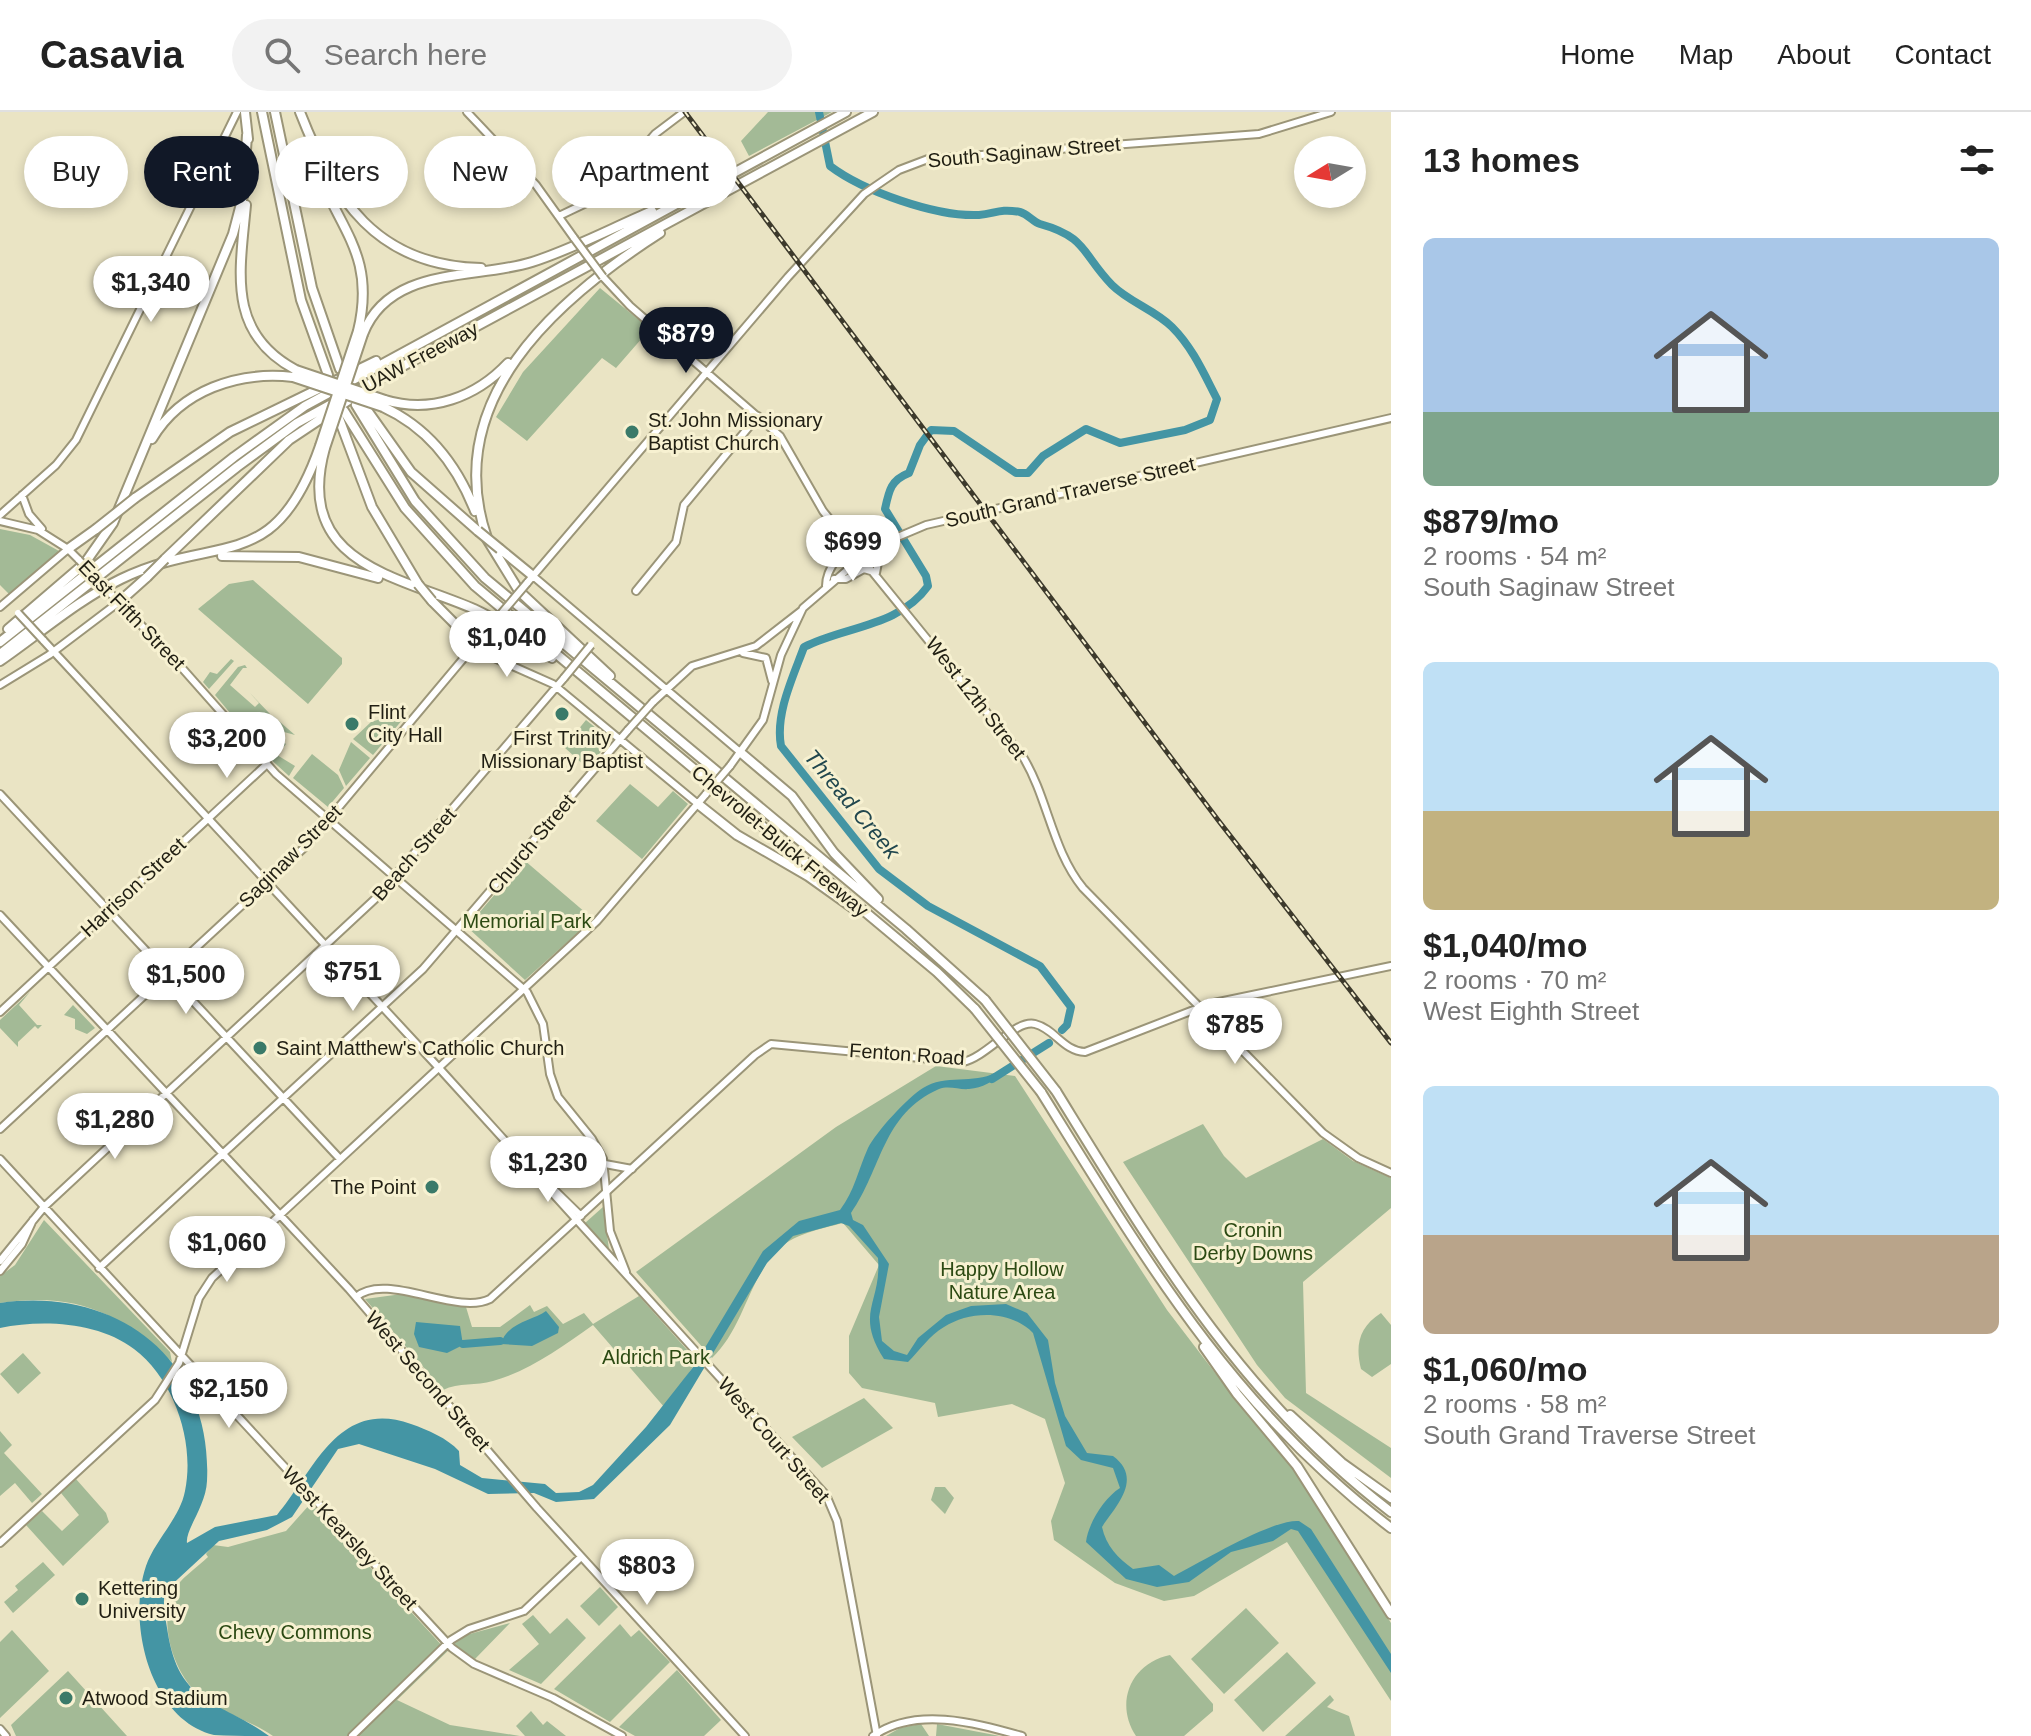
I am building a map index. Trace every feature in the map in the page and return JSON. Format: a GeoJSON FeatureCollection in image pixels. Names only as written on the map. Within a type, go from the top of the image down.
{"type":"FeatureCollection","features":[{"type":"Feature","properties":{"kind":"highway"},"geometry":{"type":"LineString","coordinates":[[245,112],[242,300],[260,341],[294,374]]}},
{"type":"Feature","properties":{"kind":"highway"},"geometry":{"type":"LineString","coordinates":[[262,112],[307,318],[372,507],[417,586],[476,645]]}},
{"type":"Feature","properties":{"kind":"highway","name":"Chevrolet-Buick Freeway"},"geometry":{"type":"LineString","coordinates":[[275,112],[322,320],[359,404],[403,484],[461,554],[659,724],[906,929],[985,1000],[1056,1091],[1173,1279],[1253,1383],[1301,1434],[1391,1512]]}},
{"type":"Feature","properties":{"kind":"highway"},"geometry":{"type":"LineString","coordinates":[[300,112],[319,160],[339,196],[383,237],[414,254],[449,265],[484,268],[525,264]]}},
{"type":"Feature","properties":{"kind":"highway"},"geometry":{"type":"LineString","coordinates":[[0,661],[114,583],[168,561],[233,548],[276,524],[301,494],[322,447],[360,332],[365,292],[359,257],[318,172],[300,112]]}},
{"type":"Feature","properties":{"kind":"highway","name":"UAW Freeway"},"geometry":{"type":"LineString","coordinates":[[737,171],[846,112]]}},
{"type":"Feature","properties":{"kind":"highway","name":"UAW Freeway"},"geometry":{"type":"LineString","coordinates":[[737,186],[873,112]]}},
{"type":"Feature","properties":{"kind":"highway"},"geometry":{"type":"LineString","coordinates":[[0,635],[85,563],[108,532],[233,234],[243,196],[247,135]]}},
{"type":"Feature","properties":{"kind":"highway"},"geometry":{"type":"LineString","coordinates":[[360,332],[382,306],[412,286],[525,264],[657,208]]}},
{"type":"Feature","properties":{"kind":"highway","name":"UAW Freeway"},"geometry":{"type":"LineString","coordinates":[[0,642],[268,431],[319,398],[668,208]]}},
{"type":"Feature","properties":{"kind":"highway","name":"UAW Freeway"},"geometry":{"type":"LineString","coordinates":[[0,654],[281,434],[695,208]]}},
{"type":"Feature","properties":{"kind":"highway"},"geometry":{"type":"LineString","coordinates":[[125,494],[154,436],[191,398],[241,378],[294,374],[384,403],[433,404],[464,395],[493,378],[607,267],[698,208]]}},
{"type":"Feature","properties":{"kind":"highway"},"geometry":{"type":"LineString","coordinates":[[488,543],[475,482],[480,429],[500,382],[547,326]]}},
{"type":"Feature","properties":{"kind":"highway"},"geometry":{"type":"LineString","coordinates":[[68,549],[230,432],[439,332]]}},
{"type":"Feature","properties":{"kind":"highway"},"geometry":{"type":"LineString","coordinates":[[119,602],[168,561],[289,440],[390,373]]}},
{"type":"Feature","properties":{"kind":"highway"},"geometry":{"type":"LineString","coordinates":[[384,403],[420,430],[449,460],[464,484],[502,569],[524,597],[659,724]]}},
{"type":"Feature","properties":{"kind":"highway"},"geometry":{"type":"LineString","coordinates":[[359,404],[411,472],[500,549],[530,580]]}},
{"type":"Feature","properties":{"kind":"highway","name":"Chevrolet-Buick Freeway"},"geometry":{"type":"LineString","coordinates":[[341,414],[392,491],[446,556],[491,600],[889,931],[975,1009],[1041,1092],[1181,1313],[1284,1435],[1329,1478],[1391,1528]]}},
{"type":"Feature","properties":{"kind":"highway"},"geometry":{"type":"LineString","coordinates":[[322,447],[320,485],[325,512],[334,534],[361,564],[495,620],[596,688]]}},
{"type":"Feature","properties":{"kind":"highway"},"geometry":{"type":"LineString","coordinates":[[168,561],[235,554],[276,555],[320,561],[417,586]]}},
{"type":"Feature","properties":{"kind":"highway"},"geometry":{"type":"LineString","coordinates":[[740,752],[792,796],[834,853],[906,929]]}},
{"type":"Feature","properties":{"kind":"highway"},"geometry":{"type":"LineString","coordinates":[[698,804],[737,835],[808,876],[889,931]]}},
{"type":"Feature","properties":{"kind":"highway"},"geometry":{"type":"LineString","coordinates":[[1181,1313],[1220,1374],[1303,1474],[1391,1614]]}},
{"type":"Feature","properties":{"kind":"highway"},"geometry":{"type":"LineString","coordinates":[[1253,1383],[1342,1463],[1391,1498]]}},
{"type":"Feature","properties":{"kind":"street","name":"West 12th Street"},"geometry":{"type":"LineString","coordinates":[[467,112],[536,185],[603,277],[630,306],[782,438],[817,501],[1026,761],[1043,795],[1062,854],[1078,881],[1198,1008],[1339,1146],[1391,1173]]}},
{"type":"Feature","properties":{"kind":"street"},"geometry":{"type":"LineString","coordinates":[[559,216],[601,196],[655,134],[684,112]]}},
{"type":"Feature","properties":{"kind":"street","name":"South Saginaw Street"},"geometry":{"type":"LineString","coordinates":[[489,628],[864,194],[879,182],[928,159],[1259,134],[1331,112]]}},
{"type":"Feature","properties":{"kind":"street"},"geometry":{"type":"LineString","coordinates":[[46,534],[0,518],[61,460],[76,440],[235,115]]}},
{"type":"Feature","properties":{"kind":"street"},"geometry":{"type":"LineString","coordinates":[[636,591],[676,542],[685,504],[758,416]]}},
{"type":"Feature","properties":{"kind":"street","name":"South Grand Traverse Street"},"geometry":{"type":"LineString","coordinates":[[0,1543],[134,1422],[161,1392],[182,1355],[203,1289],[602,916],[761,726],[781,655],[801,611],[861,557],[882,542],[912,529],[1391,418]]}},
{"type":"Feature","properties":{"kind":"street"},"geometry":{"type":"LineString","coordinates":[[22,495],[29,514],[46,534]]}},
{"type":"Feature","properties":{"kind":"street"},"geometry":{"type":"LineString","coordinates":[[826,586],[827,576],[842,553],[842,533]]}},
{"type":"Feature","properties":{"kind":"street","name":"East Fifth Street"},"geometry":{"type":"LineString","coordinates":[[46,534],[68,549],[185,670],[267,764],[524,988]]}},
{"type":"Feature","properties":{"kind":"street"},"geometry":{"type":"LineString","coordinates":[[834,579],[846,579],[864,569],[876,574],[875,564],[882,542],[848,541]]}},
{"type":"Feature","properties":{"kind":"street"},"geometry":{"type":"LineString","coordinates":[[0,607],[68,549]]}},
{"type":"Feature","properties":{"kind":"street"},"geometry":{"type":"LineString","coordinates":[[530,580],[600,634],[740,752]]}},
{"type":"Feature","properties":{"kind":"street","name":"West Court Street"},"geometry":{"type":"LineString","coordinates":[[0,594],[578,1219],[831,1502],[876,1735]]}},
{"type":"Feature","properties":{"kind":"street"},"geometry":{"type":"LineString","coordinates":[[0,685],[54,652],[119,602]]}},
{"type":"Feature","properties":{"kind":"street","name":"Church Street"},"geometry":{"type":"LineString","coordinates":[[99,1268],[423,969],[664,688],[692,666],[739,652],[769,638],[801,611]]}},
{"type":"Feature","properties":{"kind":"street","name":"Saginaw Street"},"geometry":{"type":"LineString","coordinates":[[0,1129],[267,882],[329,819],[489,628]]}},
{"type":"Feature","properties":{"kind":"street","name":"Beach Street"},"geometry":{"type":"LineString","coordinates":[[0,1261],[44,1207],[326,945],[395,876],[600,634]]}},
{"type":"Feature","properties":{"kind":"street"},"geometry":{"type":"LineString","coordinates":[[476,645],[492,657],[557,686],[698,804]]}},
{"type":"Feature","properties":{"kind":"street"},"geometry":{"type":"LineString","coordinates":[[739,652],[766,658],[773,685]]}},
{"type":"Feature","properties":{"kind":"street","name":"Harrison Street"},"geometry":{"type":"LineString","coordinates":[[0,1012],[267,764]]}},
{"type":"Feature","properties":{"kind":"street"},"geometry":{"type":"LineString","coordinates":[[0,794],[340,1159]]}},
{"type":"Feature","properties":{"kind":"street","name":"West Second Street"},"geometry":{"type":"LineString","coordinates":[[0,915],[356,1297],[581,1557],[745,1736]]}},
{"type":"Feature","properties":{"kind":"street","name":"Fenton Road"},"geometry":{"type":"LineString","coordinates":[[632,1169],[755,1055],[773,1044],[963,1062],[986,1053],[1019,1027],[1033,1024],[1070,1049],[1085,1052],[1198,1008],[1391,966]]}},
{"type":"Feature","properties":{"kind":"street"},"geometry":{"type":"LineString","coordinates":[[524,988],[543,1024],[549,1071],[558,1097],[594,1141],[605,1164],[610,1231],[626,1272]]}},
{"type":"Feature","properties":{"kind":"street","name":"West Kearsley Street"},"geometry":{"type":"LineString","coordinates":[[0,1159],[447,1644],[477,1666],[553,1698],[622,1736]]}},
{"type":"Feature","properties":{"kind":"street"},"geometry":{"type":"LineString","coordinates":[[605,1164],[632,1169]]}},
{"type":"Feature","properties":{"kind":"street"},"geometry":{"type":"LineString","coordinates":[[356,1297],[362,1293],[399,1290],[467,1304],[485,1301],[632,1169]]}},
{"type":"Feature","properties":{"kind":"street","name":"Beach Street"},"geometry":{"type":"LineString","coordinates":[[0,1271],[22,1244],[33,1220]]}},
{"type":"Feature","properties":{"kind":"street"},"geometry":{"type":"LineString","coordinates":[[352,1736],[447,1644],[466,1631],[521,1612],[581,1557]]}},
{"type":"Feature","properties":{"kind":"street"},"geometry":{"type":"LineString","coordinates":[[876,1735],[906,1721],[933,1719],[1022,1736]]}},
{"type":"Feature","properties":{"kind":"street"},"geometry":{"type":"LineString","coordinates":[[0,1729],[6,1736]]}},
{"type":"Feature","properties":{"kind":"green space"},"geometry":{"type":"Polygon","coordinates":[[[768,112],[832,112],[749,156],[741,141],[768,112]]]}},
{"type":"Feature","properties":{"kind":"green space"},"geometry":{"type":"Polygon","coordinates":[[[600,288],[650,329],[616,368],[602,358],[527,441],[496,417],[523,372],[600,288]]]}},
{"type":"Feature","properties":{"kind":"green space"},"geometry":{"type":"Polygon","coordinates":[[[0,529],[30,535],[59,551],[9,594],[0,585],[0,529]]]}},
{"type":"Feature","properties":{"kind":"green space"},"geometry":{"type":"Polygon","coordinates":[[[253,580],[342,658],[342,664],[308,704],[198,609],[229,584],[253,580]]]}},
{"type":"Feature","properties":{"kind":"green space"},"geometry":{"type":"Polygon","coordinates":[[[231,659],[234,661],[209,689],[203,682],[210,672],[217,674],[231,659]]]}},
{"type":"Feature","properties":{"kind":"green space"},"geometry":{"type":"Polygon","coordinates":[[[245,665],[247,668],[243,668],[230,685],[255,707],[259,703],[250,693],[270,714],[251,738],[215,695],[238,667],[245,665]]]}},
{"type":"Feature","properties":{"kind":"green space"},"geometry":{"type":"Polygon","coordinates":[[[396,714],[403,719],[373,755],[353,739],[371,722],[396,714]]]}},
{"type":"Feature","properties":{"kind":"green space"},"geometry":{"type":"Polygon","coordinates":[[[273,716],[295,735],[284,732],[266,755],[253,739],[273,716]]]}},
{"type":"Feature","properties":{"kind":"green space"},"geometry":{"type":"Polygon","coordinates":[[[586,720],[611,740],[587,768],[564,747],[586,720]]]}},
{"type":"Feature","properties":{"kind":"green space"},"geometry":{"type":"Polygon","coordinates":[[[281,740],[286,744],[277,755],[295,766],[289,776],[267,756],[281,740]]]}},
{"type":"Feature","properties":{"kind":"green space"},"geometry":{"type":"Polygon","coordinates":[[[351,742],[370,758],[346,786],[339,770],[351,742]]]}},
{"type":"Feature","properties":{"kind":"green space"},"geometry":{"type":"Polygon","coordinates":[[[312,754],[338,775],[344,788],[328,807],[293,778],[312,754]]]}},
{"type":"Feature","properties":{"kind":"green space"},"geometry":{"type":"Polygon","coordinates":[[[630,784],[658,807],[673,791],[688,804],[642,859],[596,821],[630,784]]]}},
{"type":"Feature","properties":{"kind":"green space","name":"Memorial Park"},"geometry":{"type":"Polygon","coordinates":[[[524,860],[593,919],[525,980],[467,927],[524,860]]]}},
{"type":"Feature","properties":{"kind":"green space"},"geometry":{"type":"Polygon","coordinates":[[[30,992],[19,1005],[37,1025],[42,1025],[38,1029],[35,1026],[18,1042],[18,1047],[0,1028],[0,1020],[30,992]]]}},
{"type":"Feature","properties":{"kind":"green space"},"geometry":{"type":"Polygon","coordinates":[[[73,1005],[95,1028],[87,1034],[75,1029],[75,1019],[64,1015],[73,1005]]]}},
{"type":"Feature","properties":{"kind":"green space","name":"Happy Hollow Nature Area"},"geometry":{"type":"Polygon","coordinates":[[[936,1066],[1015,1076],[1167,1310],[1232,1395],[1295,1468],[1391,1623],[1391,1701],[1287,1542],[1194,1596],[1164,1601],[1115,1583],[1054,1540],[1051,1521],[1065,1483],[1045,1419],[1012,1404],[938,1417],[935,1403],[862,1388],[849,1373],[849,1336],[879,1265],[843,1223],[798,1236],[775,1252],[758,1277],[731,1334],[712,1358],[636,1272],[836,1127],[936,1066]]]}},
{"type":"Feature","properties":{"kind":"green space","name":"Cronin Derby Downs"},"geometry":{"type":"Polygon","coordinates":[[[1203,1124],[1224,1156],[1246,1178],[1323,1139],[1353,1161],[1391,1178],[1391,1208],[1303,1282],[1306,1393],[1391,1448],[1391,1478],[1285,1398],[1257,1365],[1123,1162],[1203,1124]]]}},
{"type":"Feature","properties":{"kind":"green space"},"geometry":{"type":"Polygon","coordinates":[[[603,1207],[609,1249],[585,1223],[603,1207]]]}},
{"type":"Feature","properties":{"kind":"green space"},"geometry":{"type":"Polygon","coordinates":[[[44,1220],[170,1352],[172,1362],[133,1330],[94,1309],[50,1300],[0,1303],[0,1276],[15,1265],[44,1220]]]}},
{"type":"Feature","properties":{"kind":"green space","name":"Aldrich Park"},"geometry":{"type":"Polygon","coordinates":[[[402,1294],[466,1307],[472,1327],[500,1327],[530,1305],[534,1312],[547,1306],[563,1324],[584,1313],[593,1324],[639,1296],[697,1361],[665,1408],[593,1325],[520,1371],[493,1381],[443,1390],[365,1299],[402,1294]]]}},
{"type":"Feature","properties":{"kind":"green space"},"geometry":{"type":"Polygon","coordinates":[[[1381,1313],[1391,1325],[1391,1364],[1372,1377],[1361,1369],[1359,1344],[1363,1331],[1381,1313]]]}},
{"type":"Feature","properties":{"kind":"green space"},"geometry":{"type":"Polygon","coordinates":[[[23,1353],[41,1373],[18,1394],[0,1374],[23,1353]]]}},
{"type":"Feature","properties":{"kind":"green space"},"geometry":{"type":"Polygon","coordinates":[[[864,1398],[893,1428],[822,1468],[792,1437],[864,1398]]]}},
{"type":"Feature","properties":{"kind":"green space"},"geometry":{"type":"Polygon","coordinates":[[[0,1431],[12,1445],[4,1453],[42,1494],[32,1503],[15,1483],[0,1496],[0,1431]]]}},
{"type":"Feature","properties":{"kind":"green space"},"geometry":{"type":"Polygon","coordinates":[[[76,1479],[106,1513],[109,1522],[63,1566],[26,1525],[42,1511],[62,1531],[79,1515],[61,1493],[76,1479]]]}},
{"type":"Feature","properties":{"kind":"green space"},"geometry":{"type":"Polygon","coordinates":[[[935,1487],[945,1487],[954,1498],[945,1514],[931,1500],[935,1487]]]}},
{"type":"Feature","properties":{"kind":"green space","name":"Chevy Commons"},"geometry":{"type":"Polygon","coordinates":[[[311,1503],[446,1650],[466,1635],[510,1623],[475,1659],[454,1645],[397,1700],[450,1725],[520,1736],[273,1736],[211,1704],[193,1689],[177,1664],[168,1634],[169,1605],[176,1587],[208,1557],[206,1554],[213,1545],[228,1547],[286,1531],[311,1503]]]}},
{"type":"Feature","properties":{"kind":"green space"},"geometry":{"type":"Polygon","coordinates":[[[43,1562],[55,1575],[13,1613],[4,1602],[18,1590],[15,1586],[43,1562]]]}},
{"type":"Feature","properties":{"kind":"green space"},"geometry":{"type":"Polygon","coordinates":[[[600,1587],[618,1607],[599,1626],[580,1606],[600,1587]]]}},
{"type":"Feature","properties":{"kind":"green space"},"geometry":{"type":"Polygon","coordinates":[[[1246,1608],[1279,1643],[1224,1694],[1191,1659],[1246,1608]]]}},
{"type":"Feature","properties":{"kind":"green space"},"geometry":{"type":"Polygon","coordinates":[[[533,1615],[550,1634],[567,1618],[586,1638],[541,1684],[509,1670],[539,1644],[522,1624],[533,1615]]]}},
{"type":"Feature","properties":{"kind":"green space"},"geometry":{"type":"Polygon","coordinates":[[[620,1624],[631,1637],[639,1630],[670,1662],[610,1722],[554,1689],[620,1624]]]}},
{"type":"Feature","properties":{"kind":"green space"},"geometry":{"type":"Polygon","coordinates":[[[12,1630],[49,1671],[0,1718],[0,1642],[12,1630]]]}},
{"type":"Feature","properties":{"kind":"green space"},"geometry":{"type":"Polygon","coordinates":[[[1287,1652],[1316,1683],[1263,1732],[1234,1700],[1287,1652]]]}},
{"type":"Feature","properties":{"kind":"green space"},"geometry":{"type":"Polygon","coordinates":[[[1170,1655],[1213,1704],[1213,1711],[1184,1736],[1136,1736],[1127,1711],[1130,1686],[1145,1666],[1170,1655]]]}},
{"type":"Feature","properties":{"kind":"green space"},"geometry":{"type":"Polygon","coordinates":[[[677,1670],[721,1720],[704,1736],[635,1736],[619,1727],[677,1670]]]}},
{"type":"Feature","properties":{"kind":"green space","name":"Atwood Stadium"},"geometry":{"type":"Polygon","coordinates":[[[68,1671],[127,1736],[16,1736],[11,1725],[68,1671]]]}},
{"type":"Feature","properties":{"kind":"green space"},"geometry":{"type":"Polygon","coordinates":[[[1330,1695],[1334,1700],[1327,1707],[1349,1716],[1355,1736],[1285,1736],[1330,1695]]]}},
{"type":"Feature","properties":{"kind":"green space"},"geometry":{"type":"Polygon","coordinates":[[[531,1711],[543,1725],[547,1721],[566,1736],[525,1736],[516,1726],[531,1711]]]}},
{"type":"Feature","properties":{"kind":"green space"},"geometry":{"type":"Polygon","coordinates":[[[921,1724],[929,1736],[886,1736],[900,1728],[921,1724]]]}},
{"type":"Feature","properties":{"kind":"green space"},"geometry":{"type":"Polygon","coordinates":[[[937,1724],[1000,1736],[936,1736],[937,1724]]]}},
{"type":"Feature","properties":{"kind":"water"},"geometry":{"type":"Polygon","coordinates":[[[1004,1074],[974,1088],[939,1089],[906,1113],[885,1144],[851,1213],[853,1220],[863,1225],[889,1264],[879,1317],[882,1341],[894,1351],[907,1355],[918,1338],[946,1315],[971,1306],[1006,1304],[1027,1313],[1048,1340],[1055,1383],[1065,1416],[1087,1453],[1113,1456],[1126,1474],[1124,1493],[1102,1527],[1106,1540],[1118,1556],[1133,1569],[1159,1565],[1174,1576],[1255,1534],[1287,1522],[1299,1521],[1311,1529],[1391,1654],[1391,1673],[1298,1531],[1291,1529],[1273,1541],[1231,1552],[1189,1582],[1157,1587],[1126,1579],[1086,1542],[1098,1512],[1120,1488],[1113,1468],[1081,1460],[1066,1446],[1033,1333],[1013,1320],[978,1315],[944,1327],[908,1362],[884,1359],[875,1343],[870,1318],[878,1258],[849,1226],[841,1223],[793,1236],[767,1263],[670,1425],[594,1499],[556,1502],[534,1493],[488,1494],[435,1469],[359,1444],[338,1449],[292,1517],[267,1530],[219,1541],[165,1591],[168,1634],[182,1675],[205,1698],[269,1736],[214,1735],[192,1725],[173,1710],[148,1666],[139,1614],[146,1566],[178,1510],[185,1491],[187,1453],[179,1414],[171,1395],[148,1362],[120,1340],[70,1325],[34,1324],[0,1328],[0,1303],[43,1301],[83,1306],[118,1320],[150,1340],[175,1367],[194,1399],[205,1438],[206,1490],[187,1543],[215,1527],[277,1515],[330,1443],[364,1421],[386,1419],[430,1432],[449,1442],[459,1451],[460,1465],[482,1478],[545,1484],[556,1493],[579,1492],[593,1485],[646,1427],[694,1366],[763,1251],[799,1221],[840,1210],[868,1148],[901,1107],[932,1084],[1004,1074]]]}},
{"type":"Feature","properties":{"kind":"water"},"geometry":{"type":"Polygon","coordinates":[[[546,1311],[559,1327],[558,1333],[532,1346],[501,1344],[508,1331],[546,1311]]]}},
{"type":"Feature","properties":{"kind":"water"},"geometry":{"type":"Polygon","coordinates":[[[416,1322],[460,1326],[463,1345],[447,1353],[419,1347],[414,1334],[416,1322]]]}},
{"type":"Feature","properties":{"kind":"waterway","name":"Thread Creek"},"geometry":{"type":"LineString","coordinates":[[819,112],[830,166],[861,184],[901,201],[942,212],[979,215],[1020,212],[1076,241],[1112,285],[1165,321],[1179,335],[1198,362],[1217,399],[1210,420],[1185,430],[1120,443],[1086,429],[1043,456],[1028,473],[1016,473],[954,431],[931,430],[920,445],[909,473],[892,486],[885,509],[926,576],[928,586],[916,600],[887,618],[804,647],[783,709],[781,746],[879,869],[928,906],[1040,966],[1071,1007],[1067,1025],[1062,1030]]}},
{"type":"Feature","properties":{"kind":"waterway","name":"Thread Creek"},"geometry":{"type":"LineString","coordinates":[[992,1079],[1049,1043]]}},
{"type":"Feature","properties":{"kind":"waterway"},"geometry":{"type":"LineString","coordinates":[[463,1344],[500,1341]]}},
{"type":"Feature","properties":{"kind":"railway"},"geometry":{"type":"LineString","coordinates":[[685,112],[1218,820],[1391,1043]]}},
{"type":"Feature","properties":{"kind":"place","name":"St. John Missionary Baptist Church"},"geometry":{"type":"Point","coordinates":[632,432]}},
{"type":"Feature","properties":{"kind":"place","name":"First Trinity Missionary Baptist"},"geometry":{"type":"Point","coordinates":[562,714]}},
{"type":"Feature","properties":{"kind":"place","name":"Flint City Hall"},"geometry":{"type":"Point","coordinates":[352,724]}},
{"type":"Feature","properties":{"kind":"place","name":"Saint Matthew's Catholic Church"},"geometry":{"type":"Point","coordinates":[260,1048]}},
{"type":"Feature","properties":{"kind":"place","name":"The Point"},"geometry":{"type":"Point","coordinates":[432,1187]}},
{"type":"Feature","properties":{"kind":"place","name":"Kettering University"},"geometry":{"type":"Point","coordinates":[82,1599]}},
{"type":"Feature","properties":{"kind":"place","name":"Atwood Stadium"},"geometry":{"type":"Point","coordinates":[66,1698]}}]}
